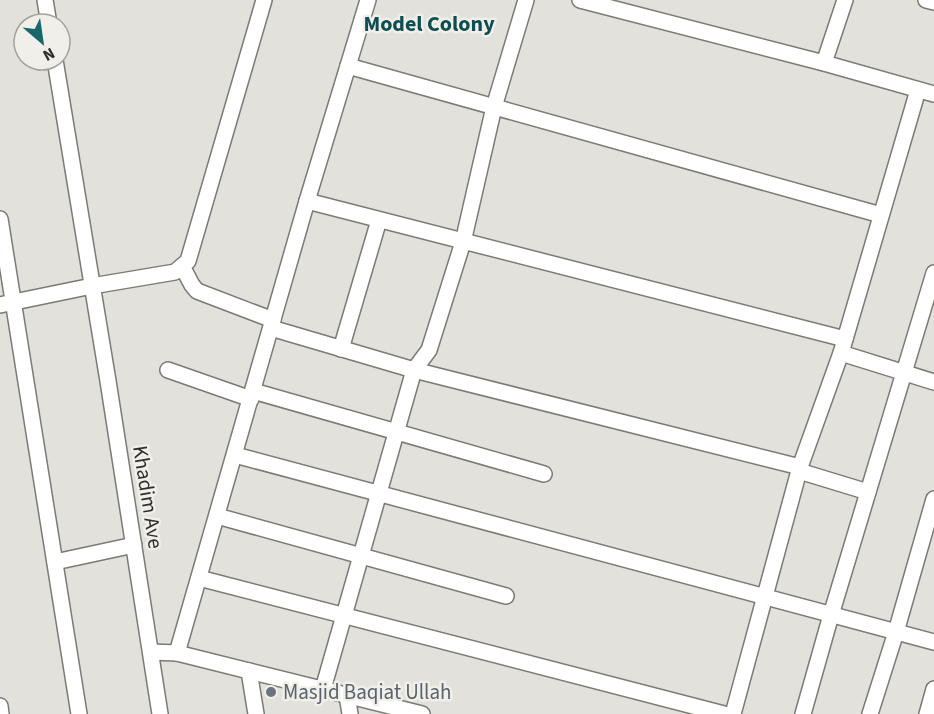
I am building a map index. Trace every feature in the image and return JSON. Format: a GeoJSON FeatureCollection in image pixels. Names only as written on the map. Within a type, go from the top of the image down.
{"type":"FeatureCollection","features":[{"type":"Feature","properties":{"kind":"street"},"geometry":{"type":"LineString","coordinates":[[7,304],[92,286],[175,273],[188,261],[264,0]]}},
{"type":"Feature","properties":{"kind":"street"},"geometry":{"type":"LineString","coordinates":[[177,653],[307,201],[368,0]]}},
{"type":"Feature","properties":{"kind":"street"},"geometry":{"type":"LineString","coordinates":[[323,689],[414,370],[429,350],[463,242],[494,107],[526,0]]}},
{"type":"Feature","properties":{"kind":"street"},"geometry":{"type":"LineString","coordinates":[[580,0],[934,94]]}},
{"type":"Feature","properties":{"kind":"street"},"geometry":{"type":"LineString","coordinates":[[824,63],[845,0]]}},
{"type":"Feature","properties":{"kind":"street"},"geometry":{"type":"LineString","coordinates":[[926,0],[934,3]]}},
{"type":"Feature","properties":{"kind":"street"},"geometry":{"type":"LineString","coordinates":[[348,66],[881,215]]}},
{"type":"Feature","properties":{"kind":"street","name":"Khadim Ave"},"geometry":{"type":"LineString","coordinates":[[57,72],[160,714]]}},
{"type":"Feature","properties":{"kind":"street"},"geometry":{"type":"LineString","coordinates":[[733,714],[800,469],[843,346],[918,90]]}},
{"type":"Feature","properties":{"kind":"street"},"geometry":{"type":"LineString","coordinates":[[307,201],[843,346],[905,374],[934,381]]}},
{"type":"Feature","properties":{"kind":"street"},"geometry":{"type":"LineString","coordinates":[[0,219],[7,304],[55,562],[79,714]]}},
{"type":"Feature","properties":{"kind":"street"},"geometry":{"type":"LineString","coordinates":[[341,349],[379,220]]}},
{"type":"Feature","properties":{"kind":"street"},"geometry":{"type":"LineString","coordinates":[[182,266],[197,291],[272,324],[341,349],[414,370],[800,469],[868,492]]}},
{"type":"Feature","properties":{"kind":"street"},"geometry":{"type":"LineString","coordinates":[[803,714],[934,273]]}},
{"type":"Feature","properties":{"kind":"street"},"geometry":{"type":"LineString","coordinates":[[168,370],[544,474]]}},
{"type":"Feature","properties":{"kind":"street"},"geometry":{"type":"LineString","coordinates":[[235,455],[934,642]]}},
{"type":"Feature","properties":{"kind":"street"},"geometry":{"type":"LineString","coordinates":[[870,714],[934,499]]}},
{"type":"Feature","properties":{"kind":"street"},"geometry":{"type":"LineString","coordinates":[[217,516],[506,596]]}},
{"type":"Feature","properties":{"kind":"street"},"geometry":{"type":"LineString","coordinates":[[55,562],[134,545]]}},
{"type":"Feature","properties":{"kind":"street"},"geometry":{"type":"LineString","coordinates":[[199,578],[724,714]]}},
{"type":"Feature","properties":{"kind":"street"},"geometry":{"type":"LineString","coordinates":[[151,651],[177,653],[422,714]]}},
{"type":"Feature","properties":{"kind":"street"},"geometry":{"type":"LineString","coordinates":[[249,671],[256,714]]}},
{"type":"Feature","properties":{"kind":"street"},"geometry":{"type":"LineString","coordinates":[[927,714],[934,689]]}},
{"type":"Feature","properties":{"kind":"street"},"geometry":{"type":"LineString","coordinates":[[347,695],[350,714]]}},
{"type":"Feature","properties":{"kind":"street"},"geometry":{"type":"LineString","coordinates":[[0,706],[1,714]]}},
{"type":"Feature","properties":{"kind":"place","name":"Masjid Baqiat Ullah"},"geometry":{"type":"Point","coordinates":[271,692]}},
{"type":"Feature","properties":{"kind":"district","name":"Model Colony"},"geometry":{"type":"Point","coordinates":[429,23]}}]}
